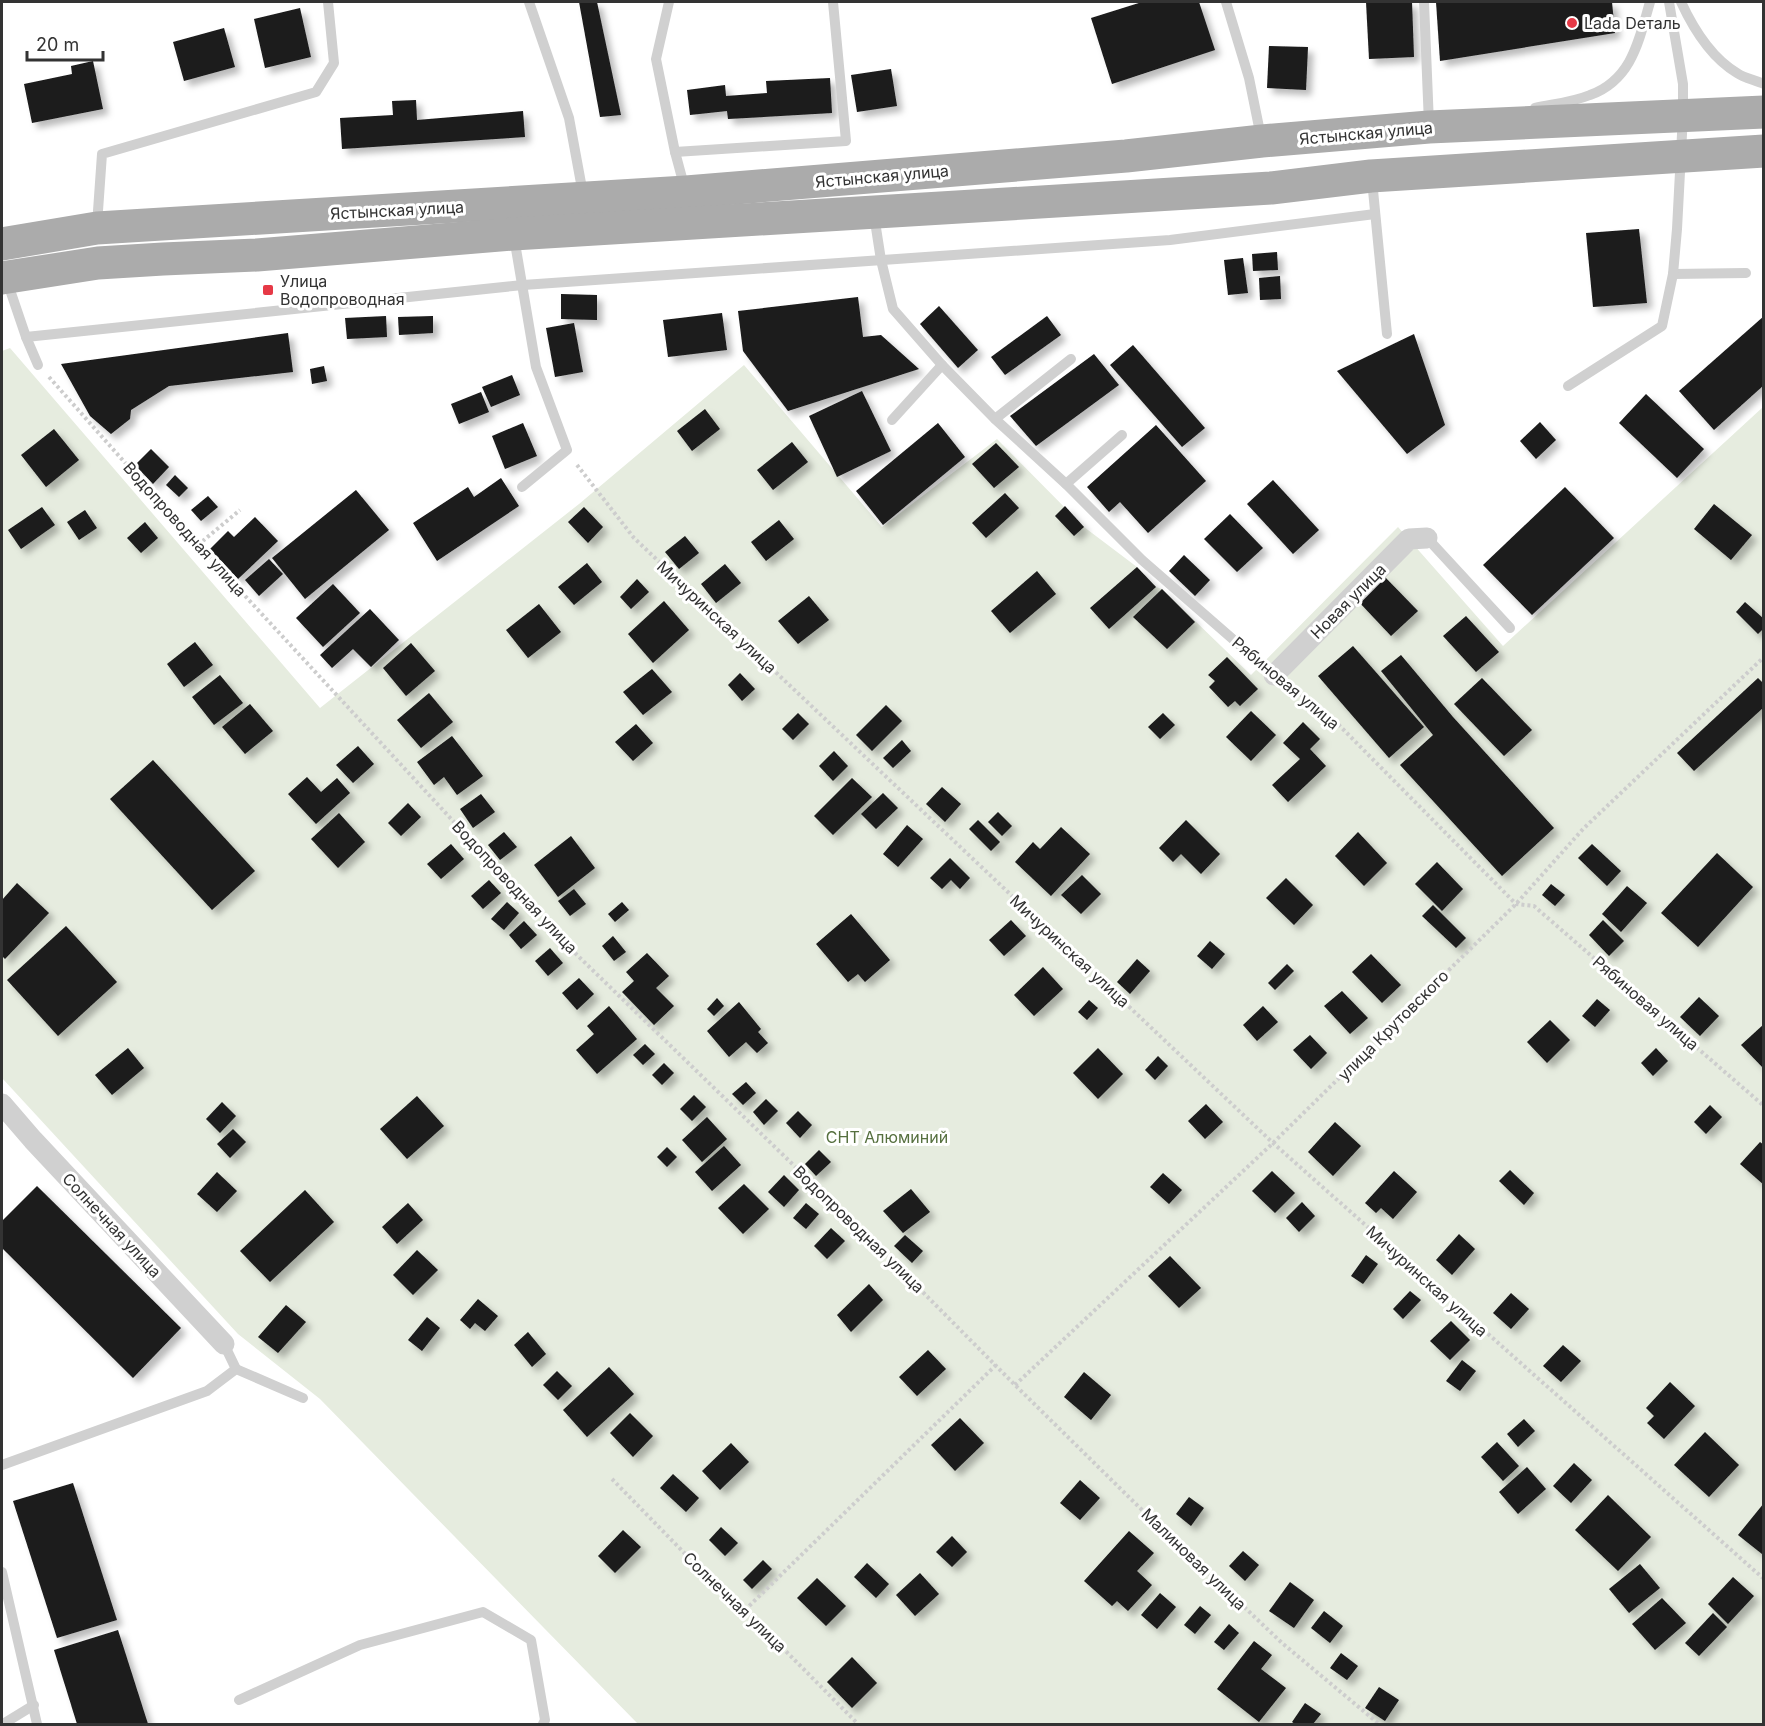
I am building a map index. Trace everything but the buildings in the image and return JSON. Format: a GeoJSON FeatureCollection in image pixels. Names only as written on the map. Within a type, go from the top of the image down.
{"type":"FeatureCollection","features":[{"type":"Feature","properties":{"kind":"main road","name":"Ястынская улица"},"geometry":{"type":"LineString","coordinates":[[2,244],[97,228],[686,192],[1126,156],[1262,141],[1441,127],[1764,112]]}},
{"type":"Feature","properties":{"kind":"main road","name":"Ястынская улица"},"geometry":{"type":"LineString","coordinates":[[3,278],[98,264],[257,255],[513,234],[1271,188],[1371,176],[1764,152]]}},
{"type":"Feature","properties":{"kind":"street","name":"Новая улица"},"geometry":{"type":"LineString","coordinates":[[1274,675],[1409,539],[1427,537]]}},
{"type":"Feature","properties":{"kind":"street","name":"Солнечная улица"},"geometry":{"type":"LineString","coordinates":[[2,1104],[224,1344]]}},
{"type":"Feature","properties":{"kind":"lane"},"geometry":{"type":"LineString","coordinates":[[97,228],[102,154],[315,93],[334,63],[328,2]]}},
{"type":"Feature","properties":{"kind":"lane"},"geometry":{"type":"LineString","coordinates":[[529,2],[569,118],[584,198]]}},
{"type":"Feature","properties":{"kind":"lane"},"geometry":{"type":"LineString","coordinates":[[669,2],[656,59],[675,152],[686,192]]}},
{"type":"Feature","properties":{"kind":"lane"},"geometry":{"type":"LineString","coordinates":[[675,152],[846,141],[833,2]]}},
{"type":"Feature","properties":{"kind":"lane"},"geometry":{"type":"LineString","coordinates":[[1226,2],[1249,78],[1262,141]]}},
{"type":"Feature","properties":{"kind":"lane"},"geometry":{"type":"LineString","coordinates":[[1424,2],[1441,127],[1591,95],[1619,78],[1632,58],[1650,2]]}},
{"type":"Feature","properties":{"kind":"lane"},"geometry":{"type":"LineString","coordinates":[[1568,386],[1662,326],[1673,274],[1683,116],[1683,84],[1669,2]]}},
{"type":"Feature","properties":{"kind":"lane"},"geometry":{"type":"LineString","coordinates":[[1681,2],[1690,22],[1712,52],[1737,74],[1764,84]]}},
{"type":"Feature","properties":{"kind":"lane"},"geometry":{"type":"LineString","coordinates":[[1371,176],[1388,334]]}},
{"type":"Feature","properties":{"kind":"lane","name":"Рябиновая улица"},"geometry":{"type":"LineString","coordinates":[[874,212],[881,260],[893,309],[942,365],[995,419],[1066,484],[1142,560],[1274,675]]}},
{"type":"Feature","properties":{"kind":"lane"},"geometry":{"type":"LineString","coordinates":[[26,337],[523,285],[1170,240],[1375,214]]}},
{"type":"Feature","properties":{"kind":"lane"},"geometry":{"type":"LineString","coordinates":[[513,234],[536,367],[567,450],[522,487]]}},
{"type":"Feature","properties":{"kind":"lane"},"geometry":{"type":"LineString","coordinates":[[1673,274],[1746,273]]}},
{"type":"Feature","properties":{"kind":"lane"},"geometry":{"type":"LineString","coordinates":[[3,278],[38,365]]}},
{"type":"Feature","properties":{"kind":"lane"},"geometry":{"type":"LineString","coordinates":[[995,419],[1071,359]]}},
{"type":"Feature","properties":{"kind":"lane"},"geometry":{"type":"LineString","coordinates":[[892,420],[942,365]]}},
{"type":"Feature","properties":{"kind":"lane"},"geometry":{"type":"LineString","coordinates":[[1066,484],[1122,435]]}},
{"type":"Feature","properties":{"kind":"lane"},"geometry":{"type":"LineString","coordinates":[[1427,537],[1510,628]]}},
{"type":"Feature","properties":{"kind":"lane"},"geometry":{"type":"LineString","coordinates":[[224,1344],[236,1370],[303,1398]]}},
{"type":"Feature","properties":{"kind":"lane"},"geometry":{"type":"LineString","coordinates":[[2,1465],[207,1391],[236,1370]]}},
{"type":"Feature","properties":{"kind":"lane"},"geometry":{"type":"LineString","coordinates":[[2,1572],[37,1725]]}},
{"type":"Feature","properties":{"kind":"lane"},"geometry":{"type":"LineString","coordinates":[[238,1700],[360,1645],[483,1612],[531,1641],[545,1720],[543,1725]]}},
{"type":"Feature","properties":{"kind":"lane"},"geometry":{"type":"LineString","coordinates":[[3,1725],[33,1705]]}},
{"type":"Feature","properties":{"kind":"path","name":"Водопроводная улица"},"geometry":{"type":"LineString","coordinates":[[38,365],[198,545],[576,954],[880,1249],[1015,1385]]}},
{"type":"Feature","properties":{"kind":"path","name":"Мичуринская улица"},"geometry":{"type":"LineString","coordinates":[[567,450],[633,538],[1273,1143],[1764,1579]]}},
{"type":"Feature","properties":{"kind":"path"},"geometry":{"type":"LineString","coordinates":[[198,545],[240,510]]}},
{"type":"Feature","properties":{"kind":"path","name":"улица Крутовского"},"geometry":{"type":"LineString","coordinates":[[1015,1385],[1273,1143],[1516,904],[1583,830],[1764,657]]}},
{"type":"Feature","properties":{"kind":"path","name":"Рябиновая улица"},"geometry":{"type":"LineString","coordinates":[[1274,675],[1326,712],[1516,904],[1534,906],[1764,1106]]}},
{"type":"Feature","properties":{"kind":"path"},"geometry":{"type":"LineString","coordinates":[[745,1610],[996,1365]]}},
{"type":"Feature","properties":{"kind":"path","name":"Малиновая улица"},"geometry":{"type":"LineString","coordinates":[[1015,1385],[1282,1643],[1379,1725]]}},
{"type":"Feature","properties":{"kind":"path","name":"Солнечная улица"},"geometry":{"type":"LineString","coordinates":[[612,1479],[738,1608],[745,1610],[858,1725]]}},
{"type":"Feature","properties":{"kind":"green space","name":"СНТ Алюминий"},"geometry":{"type":"Polygon","coordinates":[[[10,348],[320,708],[579,504],[744,365],[882,527],[997,439],[1084,527],[1137,567],[1156,587],[1162,589],[1251,675],[1398,527],[1503,646],[1763,407],[1763,1724],[638,1724],[320,1399],[238,1334],[2,1078],[2,351],[10,348]]]}},
{"type":"Feature","properties":{"kind":"place","name":"Lada Dеталь"},"geometry":{"type":"Point","coordinates":[1572,23]}},
{"type":"Feature","properties":{"kind":"place","name":"Улица Водопроводная"},"geometry":{"type":"Point","coordinates":[268,290]}}]}
